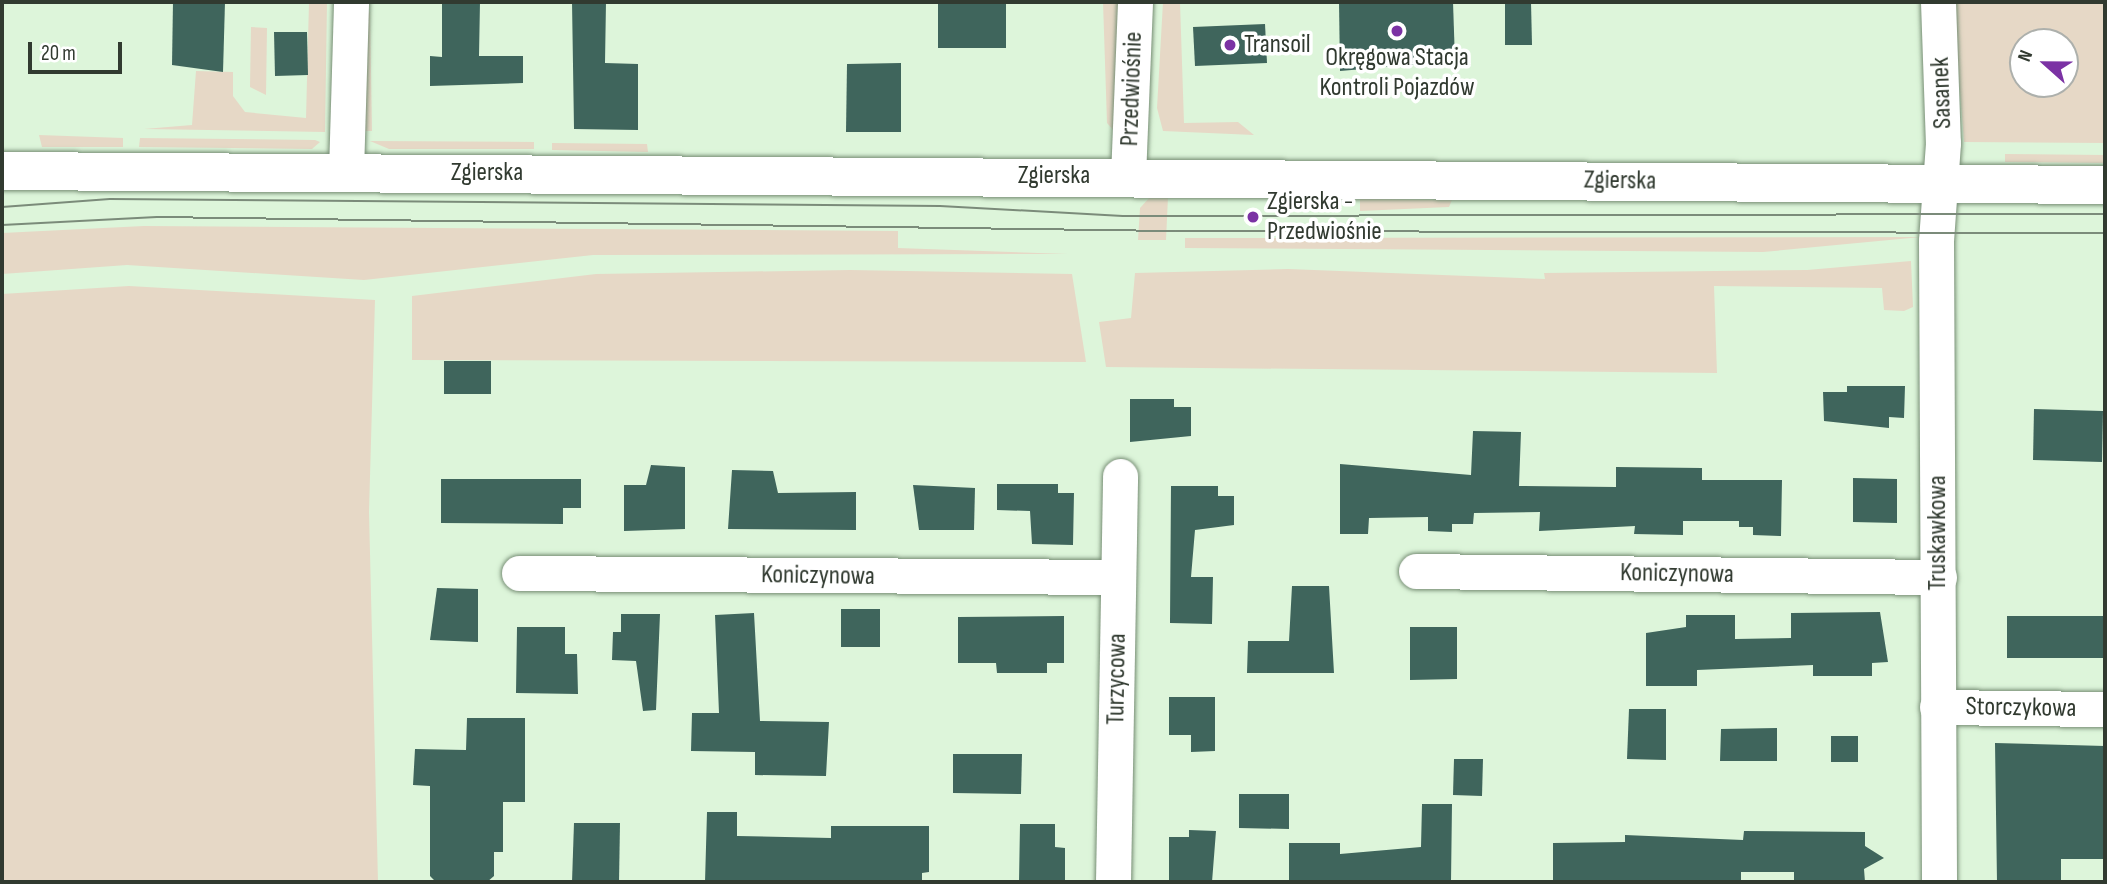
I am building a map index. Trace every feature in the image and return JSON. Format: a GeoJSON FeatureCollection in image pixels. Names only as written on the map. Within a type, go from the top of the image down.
{"type":"FeatureCollection","features":[{"type":"Feature","properties":{"kind":"main road","name":"Zgierska"},"geometry":{"type":"LineString","coordinates":[[2,171],[2105,185]]}},
{"type":"Feature","properties":{"kind":"street"},"geometry":{"type":"LineString","coordinates":[[346,172],[351,2]]}},
{"type":"Feature","properties":{"kind":"street","name":"Przedwiośnie"},"geometry":{"type":"LineString","coordinates":[[1128,177],[1135,2]]}},
{"type":"Feature","properties":{"kind":"street","name":"Sasanek"},"geometry":{"type":"LineString","coordinates":[[1938,2],[1941,184]]}},
{"type":"Feature","properties":{"kind":"street","name":"Truskawkowa"},"geometry":{"type":"LineString","coordinates":[[1940,882],[1937,707],[1941,184]]}},
{"type":"Feature","properties":{"kind":"street","name":"Turzycowa"},"geometry":{"type":"LineString","coordinates":[[1113,882],[1120,476]]}},
{"type":"Feature","properties":{"kind":"street","name":"Koniczynowa"},"geometry":{"type":"LineString","coordinates":[[1416,571],[1939,577]]}},
{"type":"Feature","properties":{"kind":"street","name":"Koniczynowa"},"geometry":{"type":"LineString","coordinates":[[519,573],[1118,577]]}},
{"type":"Feature","properties":{"kind":"street","name":"Storczykowa"},"geometry":{"type":"LineString","coordinates":[[1937,707],[2105,709]]}},
{"type":"Feature","properties":{"kind":"shaded area"},"geometry":{"type":"Polygon","coordinates":[[[309,2],[327,2],[325,132],[144,129],[192,125],[196,71],[233,72],[233,96],[245,112],[306,118],[309,2]]]}},
{"type":"Feature","properties":{"kind":"shaded area"},"geometry":{"type":"Polygon","coordinates":[[[1103,2],[1122,2],[1114,131],[1107,123],[1103,2]]]}},
{"type":"Feature","properties":{"kind":"shaded area"},"geometry":{"type":"Polygon","coordinates":[[[1163,2],[1180,2],[1184,123],[1238,122],[1254,135],[1163,131],[1157,108],[1163,2]]]}},
{"type":"Feature","properties":{"kind":"shaded area"},"geometry":{"type":"Polygon","coordinates":[[[1953,2],[2105,2],[2105,143],[1964,142],[1953,2]]]}},
{"type":"Feature","properties":{"kind":"shaded area"},"geometry":{"type":"Polygon","coordinates":[[[370,11],[372,131],[364,131],[366,17],[370,11]]]}},
{"type":"Feature","properties":{"kind":"shaded area"},"geometry":{"type":"Polygon","coordinates":[[[251,27],[267,28],[266,95],[250,87],[251,27]]]}},
{"type":"Feature","properties":{"kind":"shaded area"},"geometry":{"type":"Polygon","coordinates":[[[39,135],[123,138],[123,147],[42,147],[39,135]]]}},
{"type":"Feature","properties":{"kind":"shaded area"},"geometry":{"type":"Polygon","coordinates":[[[140,138],[320,142],[312,149],[139,147],[140,138]]]}},
{"type":"Feature","properties":{"kind":"shaded area"},"geometry":{"type":"Polygon","coordinates":[[[370,141],[534,142],[534,149],[389,149],[370,141]]]}},
{"type":"Feature","properties":{"kind":"shaded area"},"geometry":{"type":"Polygon","coordinates":[[[552,143],[647,144],[648,152],[552,150],[552,143]]]}},
{"type":"Feature","properties":{"kind":"shaded area"},"geometry":{"type":"Polygon","coordinates":[[[2005,154],[2105,155],[2105,163],[2005,162],[2005,154]]]}},
{"type":"Feature","properties":{"kind":"shaded area"},"geometry":{"type":"Polygon","coordinates":[[[1150,197],[1168,197],[1166,240],[1138,240],[1140,208],[1150,197]]]}},
{"type":"Feature","properties":{"kind":"shaded area"},"geometry":{"type":"Polygon","coordinates":[[[1360,199],[1452,200],[1449,207],[1360,211],[1360,199]]]}},
{"type":"Feature","properties":{"kind":"shaded area"},"geometry":{"type":"Polygon","coordinates":[[[144,226],[898,231],[898,248],[1068,254],[593,255],[364,280],[127,265],[2,274],[2,233],[144,226]]]}},
{"type":"Feature","properties":{"kind":"shaded area"},"geometry":{"type":"Polygon","coordinates":[[[1921,237],[1763,252],[1185,248],[1185,238],[1921,237]]]}},
{"type":"Feature","properties":{"kind":"shaded area"},"geometry":{"type":"Polygon","coordinates":[[[1911,261],[1913,307],[1904,311],[1884,310],[1882,288],[1714,286],[1717,373],[1106,367],[1099,322],[1131,318],[1135,273],[1288,269],[1545,279],[1544,273],[1807,270],[1911,261]]]}},
{"type":"Feature","properties":{"kind":"shaded area"},"geometry":{"type":"Polygon","coordinates":[[[850,270],[1072,274],[1086,362],[412,360],[412,296],[596,274],[850,270]]]}},
{"type":"Feature","properties":{"kind":"shaded area"},"geometry":{"type":"Polygon","coordinates":[[[129,286],[375,300],[369,512],[378,882],[2,882],[2,294],[129,286]]]}},
{"type":"Feature","properties":{"kind":"building"},"geometry":{"type":"Polygon","coordinates":[[[173,2],[225,2],[223,72],[172,65],[173,2]]]}},
{"type":"Feature","properties":{"kind":"building"},"geometry":{"type":"Polygon","coordinates":[[[442,2],[480,2],[479,56],[523,56],[523,83],[430,86],[430,56],[442,57],[442,2]]]}},
{"type":"Feature","properties":{"kind":"building"},"geometry":{"type":"Polygon","coordinates":[[[572,2],[606,2],[605,63],[638,64],[638,130],[574,129],[572,2]]]}},
{"type":"Feature","properties":{"kind":"building"},"geometry":{"type":"Polygon","coordinates":[[[938,2],[1006,2],[1006,48],[938,48],[938,2]]]}},
{"type":"Feature","properties":{"kind":"building","name":"Okręgowa Stacja Kontroli Pojazdów"},"geometry":{"type":"Polygon","coordinates":[[[1339,2],[1453,2],[1455,61],[1340,71],[1339,2]]]}},
{"type":"Feature","properties":{"kind":"building"},"geometry":{"type":"Polygon","coordinates":[[[1505,2],[1531,2],[1532,45],[1505,45],[1505,2]]]}},
{"type":"Feature","properties":{"kind":"building","name":"Transoil"},"geometry":{"type":"Polygon","coordinates":[[[1265,24],[1267,63],[1195,66],[1193,27],[1265,24]]]}},
{"type":"Feature","properties":{"kind":"building"},"geometry":{"type":"Polygon","coordinates":[[[274,32],[307,32],[308,75],[275,76],[274,32]]]}},
{"type":"Feature","properties":{"kind":"building"},"geometry":{"type":"Polygon","coordinates":[[[901,63],[901,132],[846,132],[847,64],[901,63]]]}},
{"type":"Feature","properties":{"kind":"building"},"geometry":{"type":"Polygon","coordinates":[[[444,361],[491,361],[491,394],[444,394],[444,361]]]}},
{"type":"Feature","properties":{"kind":"building"},"geometry":{"type":"Polygon","coordinates":[[[1847,386],[1905,386],[1904,418],[1889,417],[1889,428],[1824,421],[1823,392],[1847,392],[1847,386]]]}},
{"type":"Feature","properties":{"kind":"building"},"geometry":{"type":"Polygon","coordinates":[[[1130,399],[1174,399],[1174,407],[1191,407],[1191,436],[1130,442],[1130,399]]]}},
{"type":"Feature","properties":{"kind":"building"},"geometry":{"type":"Polygon","coordinates":[[[2034,409],[2103,411],[2102,462],[2033,460],[2034,409]]]}},
{"type":"Feature","properties":{"kind":"building"},"geometry":{"type":"Polygon","coordinates":[[[1473,431],[1521,432],[1519,486],[1616,487],[1616,467],[1702,468],[1702,480],[1782,480],[1781,536],[1753,535],[1753,527],[1739,527],[1739,521],[1683,521],[1683,535],[1634,534],[1635,526],[1539,531],[1540,512],[1474,513],[1473,524],[1452,524],[1452,532],[1428,531],[1428,517],[1369,518],[1368,534],[1340,534],[1340,464],[1471,475],[1473,431]]]}},
{"type":"Feature","properties":{"kind":"building"},"geometry":{"type":"Polygon","coordinates":[[[651,465],[685,467],[685,529],[624,531],[624,485],[646,485],[651,465]]]}},
{"type":"Feature","properties":{"kind":"building"},"geometry":{"type":"Polygon","coordinates":[[[732,470],[773,471],[778,493],[856,492],[856,530],[728,529],[732,470]]]}},
{"type":"Feature","properties":{"kind":"building"},"geometry":{"type":"Polygon","coordinates":[[[1853,478],[1897,479],[1897,523],[1853,522],[1853,478]]]}},
{"type":"Feature","properties":{"kind":"building"},"geometry":{"type":"Polygon","coordinates":[[[441,479],[581,479],[581,508],[563,508],[563,524],[441,523],[441,479]]]}},
{"type":"Feature","properties":{"kind":"building"},"geometry":{"type":"Polygon","coordinates":[[[997,484],[1058,484],[1058,493],[1074,493],[1073,545],[1032,544],[1030,511],[997,510],[997,484]]]}},
{"type":"Feature","properties":{"kind":"building"},"geometry":{"type":"Polygon","coordinates":[[[913,485],[975,488],[974,530],[919,530],[913,485]]]}},
{"type":"Feature","properties":{"kind":"building"},"geometry":{"type":"Polygon","coordinates":[[[1171,486],[1218,486],[1218,496],[1234,496],[1234,525],[1195,530],[1191,577],[1213,577],[1212,624],[1170,623],[1171,486]]]}},
{"type":"Feature","properties":{"kind":"building"},"geometry":{"type":"Polygon","coordinates":[[[1292,586],[1329,586],[1334,673],[1247,673],[1248,641],[1289,641],[1292,586]]]}},
{"type":"Feature","properties":{"kind":"building"},"geometry":{"type":"Polygon","coordinates":[[[437,588],[478,589],[478,642],[430,640],[437,588]]]}},
{"type":"Feature","properties":{"kind":"building"},"geometry":{"type":"Polygon","coordinates":[[[841,609],[880,609],[880,647],[841,647],[841,609]]]}},
{"type":"Feature","properties":{"kind":"building"},"geometry":{"type":"Polygon","coordinates":[[[1880,612],[1888,662],[1872,663],[1872,676],[1813,676],[1813,665],[1697,670],[1697,686],[1646,686],[1646,633],[1686,627],[1686,615],[1735,615],[1735,639],[1791,638],[1791,613],[1880,612]]]}},
{"type":"Feature","properties":{"kind":"building"},"geometry":{"type":"Polygon","coordinates":[[[754,613],[760,721],[829,722],[826,776],[755,775],[755,752],[691,751],[692,713],[719,713],[715,615],[754,613]]]}},
{"type":"Feature","properties":{"kind":"building"},"geometry":{"type":"Polygon","coordinates":[[[621,614],[660,614],[656,710],[643,711],[636,661],[612,660],[613,632],[621,632],[621,614]]]}},
{"type":"Feature","properties":{"kind":"building"},"geometry":{"type":"Polygon","coordinates":[[[1064,616],[1064,663],[1047,663],[1047,673],[997,673],[996,663],[958,663],[958,617],[1064,616]]]}},
{"type":"Feature","properties":{"kind":"building"},"geometry":{"type":"Polygon","coordinates":[[[2007,616],[2105,616],[2105,658],[2007,658],[2007,616]]]}},
{"type":"Feature","properties":{"kind":"building"},"geometry":{"type":"Polygon","coordinates":[[[517,627],[565,627],[565,654],[577,654],[578,694],[516,693],[517,627]]]}},
{"type":"Feature","properties":{"kind":"building"},"geometry":{"type":"Polygon","coordinates":[[[1410,627],[1457,627],[1457,679],[1410,680],[1410,627]]]}},
{"type":"Feature","properties":{"kind":"building"},"geometry":{"type":"Polygon","coordinates":[[[1169,697],[1215,697],[1215,751],[1191,752],[1191,735],[1169,735],[1169,697]]]}},
{"type":"Feature","properties":{"kind":"building"},"geometry":{"type":"Polygon","coordinates":[[[1629,709],[1666,709],[1666,760],[1627,759],[1629,709]]]}},
{"type":"Feature","properties":{"kind":"building"},"geometry":{"type":"Polygon","coordinates":[[[467,718],[525,718],[525,802],[503,802],[503,852],[494,852],[494,876],[487,882],[436,882],[430,876],[430,786],[413,785],[415,749],[466,750],[467,718]]]}},
{"type":"Feature","properties":{"kind":"building"},"geometry":{"type":"Polygon","coordinates":[[[1777,728],[1777,761],[1720,761],[1721,729],[1777,728]]]}},
{"type":"Feature","properties":{"kind":"building"},"geometry":{"type":"Polygon","coordinates":[[[1831,736],[1858,736],[1858,762],[1831,762],[1831,736]]]}},
{"type":"Feature","properties":{"kind":"building"},"geometry":{"type":"Polygon","coordinates":[[[1995,743],[2105,746],[2105,859],[2061,859],[2061,882],[1997,882],[1995,743]]]}},
{"type":"Feature","properties":{"kind":"building"},"geometry":{"type":"Polygon","coordinates":[[[953,754],[1022,754],[1021,794],[953,793],[953,754]]]}},
{"type":"Feature","properties":{"kind":"building"},"geometry":{"type":"Polygon","coordinates":[[[1454,759],[1483,759],[1482,796],[1453,795],[1454,759]]]}},
{"type":"Feature","properties":{"kind":"building"},"geometry":{"type":"Polygon","coordinates":[[[1239,794],[1289,794],[1289,829],[1239,828],[1239,794]]]}},
{"type":"Feature","properties":{"kind":"building"},"geometry":{"type":"Polygon","coordinates":[[[1422,804],[1452,804],[1451,882],[1289,882],[1289,843],[1340,843],[1340,854],[1421,847],[1422,804]]]}},
{"type":"Feature","properties":{"kind":"building"},"geometry":{"type":"Polygon","coordinates":[[[707,812],[737,812],[737,836],[831,838],[831,826],[929,826],[929,872],[922,873],[922,882],[705,882],[707,812]]]}},
{"type":"Feature","properties":{"kind":"building"},"geometry":{"type":"Polygon","coordinates":[[[574,823],[620,823],[619,882],[572,882],[574,823]]]}},
{"type":"Feature","properties":{"kind":"building"},"geometry":{"type":"Polygon","coordinates":[[[1020,824],[1055,824],[1055,847],[1065,848],[1065,882],[1019,882],[1020,824]]]}},
{"type":"Feature","properties":{"kind":"building"},"geometry":{"type":"Polygon","coordinates":[[[1189,830],[1216,831],[1212,882],[1169,882],[1169,837],[1189,837],[1189,830]]]}},
{"type":"Feature","properties":{"kind":"building"},"geometry":{"type":"Polygon","coordinates":[[[1744,831],[1865,832],[1865,846],[1884,858],[1864,869],[1865,882],[1794,882],[1794,872],[1741,872],[1741,882],[1553,882],[1553,843],[1625,842],[1625,835],[1743,840],[1744,831]]]}},
{"type":"Feature","properties":{"kind":"tram line"},"geometry":{"type":"LineString","coordinates":[[2,207],[110,199],[940,206],[1123,216],[2105,214]]}},
{"type":"Feature","properties":{"kind":"tram line"},"geometry":{"type":"LineString","coordinates":[[2,225],[157,217],[1176,231],[2105,233]]}},
{"type":"Feature","properties":{"kind":"place","name":"Okręgowa Stacja Kontroli Pojazdów"},"geometry":{"type":"Point","coordinates":[1397,31]}},
{"type":"Feature","properties":{"kind":"place","name":"Transoil"},"geometry":{"type":"Point","coordinates":[1230,45]}},
{"type":"Feature","properties":{"kind":"place","name":"Zgierska - Przedwiośnie"},"geometry":{"type":"Point","coordinates":[1253,217]}}]}
